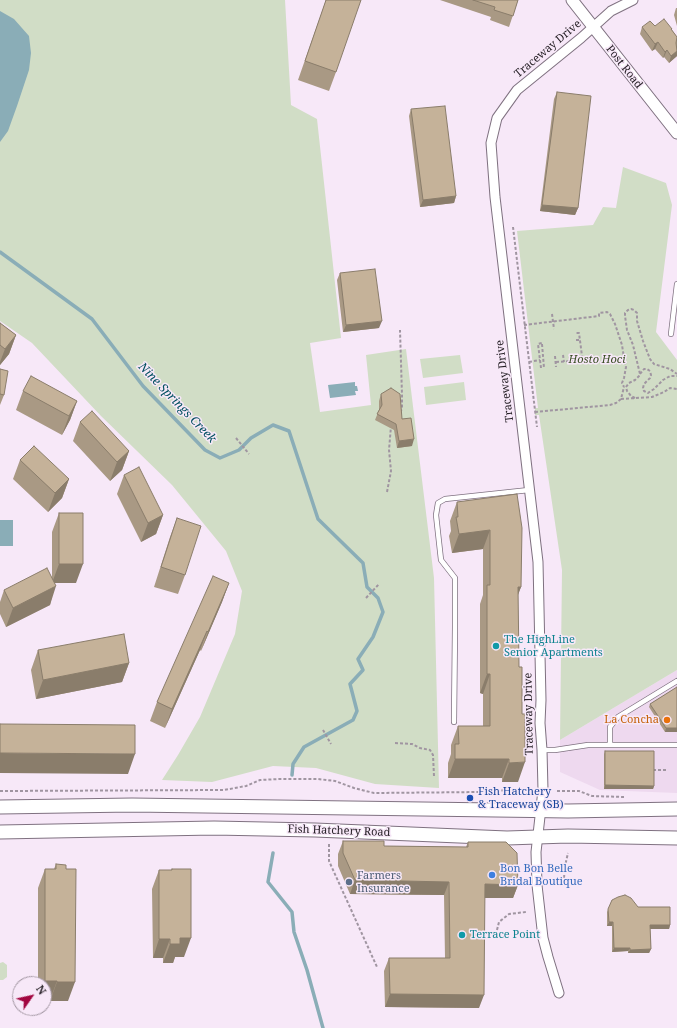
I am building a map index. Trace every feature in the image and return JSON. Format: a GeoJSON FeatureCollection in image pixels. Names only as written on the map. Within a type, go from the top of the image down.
{"type":"FeatureCollection","features":[{"type":"Feature","properties":{"kind":"main road","name":"Fish Hatchery Road"},"geometry":{"type":"LineString","coordinates":[[0,807],[132,805],[540,823],[568,836],[677,838]]}},
{"type":"Feature","properties":{"kind":"main road","name":"Fish Hatchery Road"},"geometry":{"type":"LineString","coordinates":[[0,832],[230,829],[315,830],[507,838],[568,811],[677,809]]}},
{"type":"Feature","properties":{"kind":"street","name":"Post Road"},"geometry":{"type":"LineString","coordinates":[[572,0],[677,134]]}},
{"type":"Feature","properties":{"kind":"street","name":"Traceway Drive"},"geometry":{"type":"LineString","coordinates":[[559,993],[549,963],[543,938],[537,885],[536,852],[543,790],[540,723],[541,692],[538,562],[494,197],[491,143],[497,118],[517,90],[581,38],[611,11],[633,0]]}},
{"type":"Feature","properties":{"kind":"lane"},"geometry":{"type":"LineString","coordinates":[[671,334],[677,284]]}},
{"type":"Feature","properties":{"kind":"lane"},"geometry":{"type":"LineString","coordinates":[[454,722],[455,578],[441,560],[436,515],[438,503],[445,499],[529,490]]}},
{"type":"Feature","properties":{"kind":"lane"},"geometry":{"type":"LineString","coordinates":[[610,745],[610,727],[618,717],[677,681]]}},
{"type":"Feature","properties":{"kind":"lane"},"geometry":{"type":"LineString","coordinates":[[542,750],[610,745],[677,745]]}},
{"type":"Feature","properties":{"kind":"path"},"geometry":{"type":"LineString","coordinates":[[513,227],[537,427]]}},
{"type":"Feature","properties":{"kind":"path"},"geometry":{"type":"LineString","coordinates":[[640,374],[633,345],[627,330],[625,316],[625,313],[631,309],[637,313],[643,341],[650,360],[654,364],[670,370],[677,375]]}},
{"type":"Feature","properties":{"kind":"path"},"geometry":{"type":"LineString","coordinates":[[524,325],[599,316],[599,313],[607,312],[613,318],[622,345],[626,367],[622,383],[631,396],[635,398]]}},
{"type":"Feature","properties":{"kind":"path"},"geometry":{"type":"LineString","coordinates":[[552,314],[554,329]]}},
{"type":"Feature","properties":{"kind":"path"},"geometry":{"type":"LineString","coordinates":[[397,416],[402,409],[400,330]]}},
{"type":"Feature","properties":{"kind":"path"},"geometry":{"type":"LineString","coordinates":[[556,362],[578,359],[582,356],[579,333],[575,333]]}},
{"type":"Feature","properties":{"kind":"path"},"geometry":{"type":"LineString","coordinates":[[542,360],[542,343],[540,343],[538,344],[543,368]]}},
{"type":"Feature","properties":{"kind":"path"},"geometry":{"type":"LineString","coordinates":[[563,355],[564,362]]}},
{"type":"Feature","properties":{"kind":"path"},"geometry":{"type":"LineString","coordinates":[[556,356],[556,367]]}},
{"type":"Feature","properties":{"kind":"path"},"geometry":{"type":"LineString","coordinates":[[528,362],[542,360]]}},
{"type":"Feature","properties":{"kind":"path"},"geometry":{"type":"LineString","coordinates":[[621,399],[625,387],[635,380],[644,369],[650,371],[651,375],[644,384],[643,388],[644,391],[648,393],[654,390],[663,380],[670,376],[677,375]]}},
{"type":"Feature","properties":{"kind":"path"},"geometry":{"type":"LineString","coordinates":[[535,412],[610,405],[621,399],[652,397],[670,388],[677,389]]}},
{"type":"Feature","properties":{"kind":"path"},"geometry":{"type":"LineString","coordinates":[[387,492],[391,471],[389,450],[390,426],[394,421]]}},
{"type":"Feature","properties":{"kind":"path"},"geometry":{"type":"LineString","coordinates":[[236,438],[249,454]]}},
{"type":"Feature","properties":{"kind":"path"},"geometry":{"type":"LineString","coordinates":[[366,598],[379,584]]}},
{"type":"Feature","properties":{"kind":"path"},"geometry":{"type":"LineString","coordinates":[[323,730],[331,744]]}},
{"type":"Feature","properties":{"kind":"path"},"geometry":{"type":"LineString","coordinates":[[395,743],[412,744],[420,748],[430,750],[433,755],[434,776]]}},
{"type":"Feature","properties":{"kind":"path"},"geometry":{"type":"LineString","coordinates":[[653,770],[666,770]]}},
{"type":"Feature","properties":{"kind":"path"},"geometry":{"type":"LineString","coordinates":[[0,791],[224,790],[246,786],[260,780],[280,778],[335,781],[374,793],[482,792],[519,789]]}},
{"type":"Feature","properties":{"kind":"path"},"geometry":{"type":"LineString","coordinates":[[557,790],[579,791],[592,796],[627,797]]}},
{"type":"Feature","properties":{"kind":"path"},"geometry":{"type":"LineString","coordinates":[[329,844],[329,861],[376,967]]}},
{"type":"Feature","properties":{"kind":"path"},"geometry":{"type":"LineString","coordinates":[[564,878],[568,853]]}},
{"type":"Feature","properties":{"kind":"path"},"geometry":{"type":"LineString","coordinates":[[497,930],[499,922],[509,914],[526,912]]}},
{"type":"Feature","properties":{"kind":"shaded area"},"geometry":{"type":"Polygon","coordinates":[[[677,670],[677,793],[600,790],[560,772],[560,740],[677,670]]]}},
{"type":"Feature","properties":{"kind":"green space"},"geometry":{"type":"Polygon","coordinates":[[[0,0],[285,0],[291,105],[317,119],[341,338],[310,343],[320,412],[371,405],[366,355],[406,349],[434,578],[439,788],[375,784],[316,768],[273,766],[212,782],[162,780],[200,717],[235,634],[242,591],[226,551],[172,485],[101,416],[32,343],[0,321],[0,0]]]}},
{"type":"Feature","properties":{"kind":"green space","name":"Hosto Hoci"},"geometry":{"type":"Polygon","coordinates":[[[623,167],[666,183],[672,205],[656,332],[677,360],[677,670],[560,740],[562,570],[539,415],[535,415],[535,408],[538,408],[517,231],[593,225],[603,207],[616,208],[623,167]]]}},
{"type":"Feature","properties":{"kind":"green space"},"geometry":{"type":"Polygon","coordinates":[[[460,355],[463,373],[423,378],[420,359],[460,355]]]}},
{"type":"Feature","properties":{"kind":"green space"},"geometry":{"type":"Polygon","coordinates":[[[464,382],[466,400],[426,405],[424,387],[464,382]]]}},
{"type":"Feature","properties":{"kind":"green space"},"geometry":{"type":"Polygon","coordinates":[[[3,962],[7,965],[7,977],[0,980],[0,963],[3,962]]]}},
{"type":"Feature","properties":{"kind":"water"},"geometry":{"type":"Polygon","coordinates":[[[0,11],[14,19],[29,36],[31,53],[29,70],[17,106],[8,131],[0,142],[0,11]]]}},
{"type":"Feature","properties":{"kind":"water"},"geometry":{"type":"Polygon","coordinates":[[[355,382],[355,386],[357,386],[358,391],[355,391],[356,395],[330,398],[328,385],[355,382]]]}},
{"type":"Feature","properties":{"kind":"water"},"geometry":{"type":"Polygon","coordinates":[[[0,520],[13,520],[13,546],[0,546],[0,520]]]}},
{"type":"Feature","properties":{"kind":"building"},"geometry":{"type":"Polygon","coordinates":[[[326,0],[361,0],[336,72],[305,61],[326,0]]]}},
{"type":"Feature","properties":{"kind":"building"},"geometry":{"type":"Polygon","coordinates":[[[473,0],[518,0],[513,16],[494,10],[495,7],[473,0]]]}},
{"type":"Feature","properties":{"kind":"building"},"geometry":{"type":"Polygon","coordinates":[[[664,19],[677,37],[677,51],[671,56],[667,50],[665,52],[658,42],[655,44],[642,27],[650,21],[655,26],[664,19]]]}},
{"type":"Feature","properties":{"kind":"building"},"geometry":{"type":"Polygon","coordinates":[[[557,92],[591,96],[578,208],[542,205],[557,92]]]}},
{"type":"Feature","properties":{"kind":"building"},"geometry":{"type":"Polygon","coordinates":[[[445,106],[456,196],[423,200],[411,109],[445,106]]]}},
{"type":"Feature","properties":{"kind":"building"},"geometry":{"type":"Polygon","coordinates":[[[375,269],[382,321],[346,325],[340,273],[375,269]]]}},
{"type":"Feature","properties":{"kind":"building"},"geometry":{"type":"Polygon","coordinates":[[[0,323],[16,335],[5,349],[0,345],[0,323]]]}},
{"type":"Feature","properties":{"kind":"building"},"geometry":{"type":"Polygon","coordinates":[[[0,369],[8,371],[4,395],[0,394],[0,369]]]}},
{"type":"Feature","properties":{"kind":"building"},"geometry":{"type":"Polygon","coordinates":[[[31,376],[77,401],[69,416],[23,391],[31,376]]]}},
{"type":"Feature","properties":{"kind":"building"},"geometry":{"type":"Polygon","coordinates":[[[391,388],[400,394],[402,419],[411,418],[414,439],[399,441],[396,424],[377,414],[382,405],[381,394],[391,388]]]}},
{"type":"Feature","properties":{"kind":"building"},"geometry":{"type":"Polygon","coordinates":[[[92,411],[129,451],[117,462],[80,422],[92,411]]]}},
{"type":"Feature","properties":{"kind":"building"},"geometry":{"type":"Polygon","coordinates":[[[34,446],[69,479],[55,493],[20,460],[34,446]]]}},
{"type":"Feature","properties":{"kind":"building"},"geometry":{"type":"Polygon","coordinates":[[[139,467],[163,515],[148,523],[124,475],[139,467]]]}},
{"type":"Feature","properties":{"kind":"building","name":"The HighLine Senior Apartments"},"geometry":{"type":"Polygon","coordinates":[[[517,494],[522,528],[521,587],[518,587],[519,667],[522,667],[522,714],[525,714],[525,762],[509,763],[509,759],[455,759],[455,744],[459,744],[458,726],[490,726],[490,674],[487,674],[487,585],[490,585],[490,530],[459,534],[456,517],[458,517],[457,502],[517,494]]]}},
{"type":"Feature","properties":{"kind":"building"},"geometry":{"type":"Polygon","coordinates":[[[59,513],[83,513],[83,564],[59,564],[59,513]]]}},
{"type":"Feature","properties":{"kind":"building"},"geometry":{"type":"Polygon","coordinates":[[[177,518],[201,526],[185,575],[161,567],[177,518]]]}},
{"type":"Feature","properties":{"kind":"building"},"geometry":{"type":"Polygon","coordinates":[[[47,568],[56,586],[13,608],[4,590],[47,568]]]}},
{"type":"Feature","properties":{"kind":"building"},"geometry":{"type":"Polygon","coordinates":[[[213,576],[229,583],[172,709],[157,702],[213,576]]]}},
{"type":"Feature","properties":{"kind":"building"},"geometry":{"type":"Polygon","coordinates":[[[124,634],[129,663],[43,680],[38,650],[124,634]]]}},
{"type":"Feature","properties":{"kind":"building","name":"La Concha"},"geometry":{"type":"Polygon","coordinates":[[[677,687],[677,728],[666,728],[650,704],[677,687]]]}},
{"type":"Feature","properties":{"kind":"building"},"geometry":{"type":"Polygon","coordinates":[[[0,724],[135,725],[135,754],[0,753],[0,724]]]}},
{"type":"Feature","properties":{"kind":"building"},"geometry":{"type":"Polygon","coordinates":[[[605,751],[654,751],[654,786],[605,785],[605,751]]]}},
{"type":"Feature","properties":{"kind":"building","name":"Terrace Point"},"geometry":{"type":"Polygon","coordinates":[[[343,841],[384,841],[384,846],[468,847],[468,842],[506,842],[517,853],[518,885],[485,884],[484,995],[390,994],[389,958],[450,958],[449,882],[355,880],[343,853],[343,841]]]}},
{"type":"Feature","properties":{"kind":"building"},"geometry":{"type":"Polygon","coordinates":[[[56,864],[66,865],[66,869],[76,869],[75,982],[52,981],[52,976],[45,976],[45,869],[56,869],[56,864]]]}},
{"type":"Feature","properties":{"kind":"building"},"geometry":{"type":"Polygon","coordinates":[[[191,869],[191,938],[180,938],[180,944],[170,944],[170,939],[159,939],[159,870],[191,869]]]}},
{"type":"Feature","properties":{"kind":"building"},"geometry":{"type":"Polygon","coordinates":[[[625,895],[631,898],[638,907],[670,907],[670,925],[650,925],[651,949],[630,950],[630,948],[614,948],[613,922],[609,922],[608,909],[612,900],[625,895]]]}},
{"type":"Feature","properties":{"kind":"waterway","name":"Nine Springs Creek"},"geometry":{"type":"LineString","coordinates":[[0,252],[92,319],[143,386],[205,450],[220,458],[239,450],[251,438],[273,425],[289,431],[318,519],[363,563],[367,587],[378,598],[383,612],[373,637],[358,659],[363,670],[350,684],[357,711],[353,720],[304,747],[293,764],[292,775]]}},
{"type":"Feature","properties":{"kind":"waterway","name":"Nine Springs Creek"},"geometry":{"type":"LineString","coordinates":[[273,853],[268,882],[292,912],[294,932],[307,970],[323,1028]]}},
{"type":"Feature","properties":{"kind":"place","name":"The HighLine Senior Apartments"},"geometry":{"type":"Point","coordinates":[496,646]}},
{"type":"Feature","properties":{"kind":"place","name":"La Concha"},"geometry":{"type":"Point","coordinates":[667,720]}},
{"type":"Feature","properties":{"kind":"place","name":"Fish Hatchery & Traceway (SB)"},"geometry":{"type":"Point","coordinates":[470,798]}},
{"type":"Feature","properties":{"kind":"place","name":"Bon Bon Belle Bridal Boutique"},"geometry":{"type":"Point","coordinates":[492,875]}},
{"type":"Feature","properties":{"kind":"place","name":"Farmers Insurance"},"geometry":{"type":"Point","coordinates":[349,882]}},
{"type":"Feature","properties":{"kind":"place","name":"Terrace Point"},"geometry":{"type":"Point","coordinates":[462,935]}}]}
